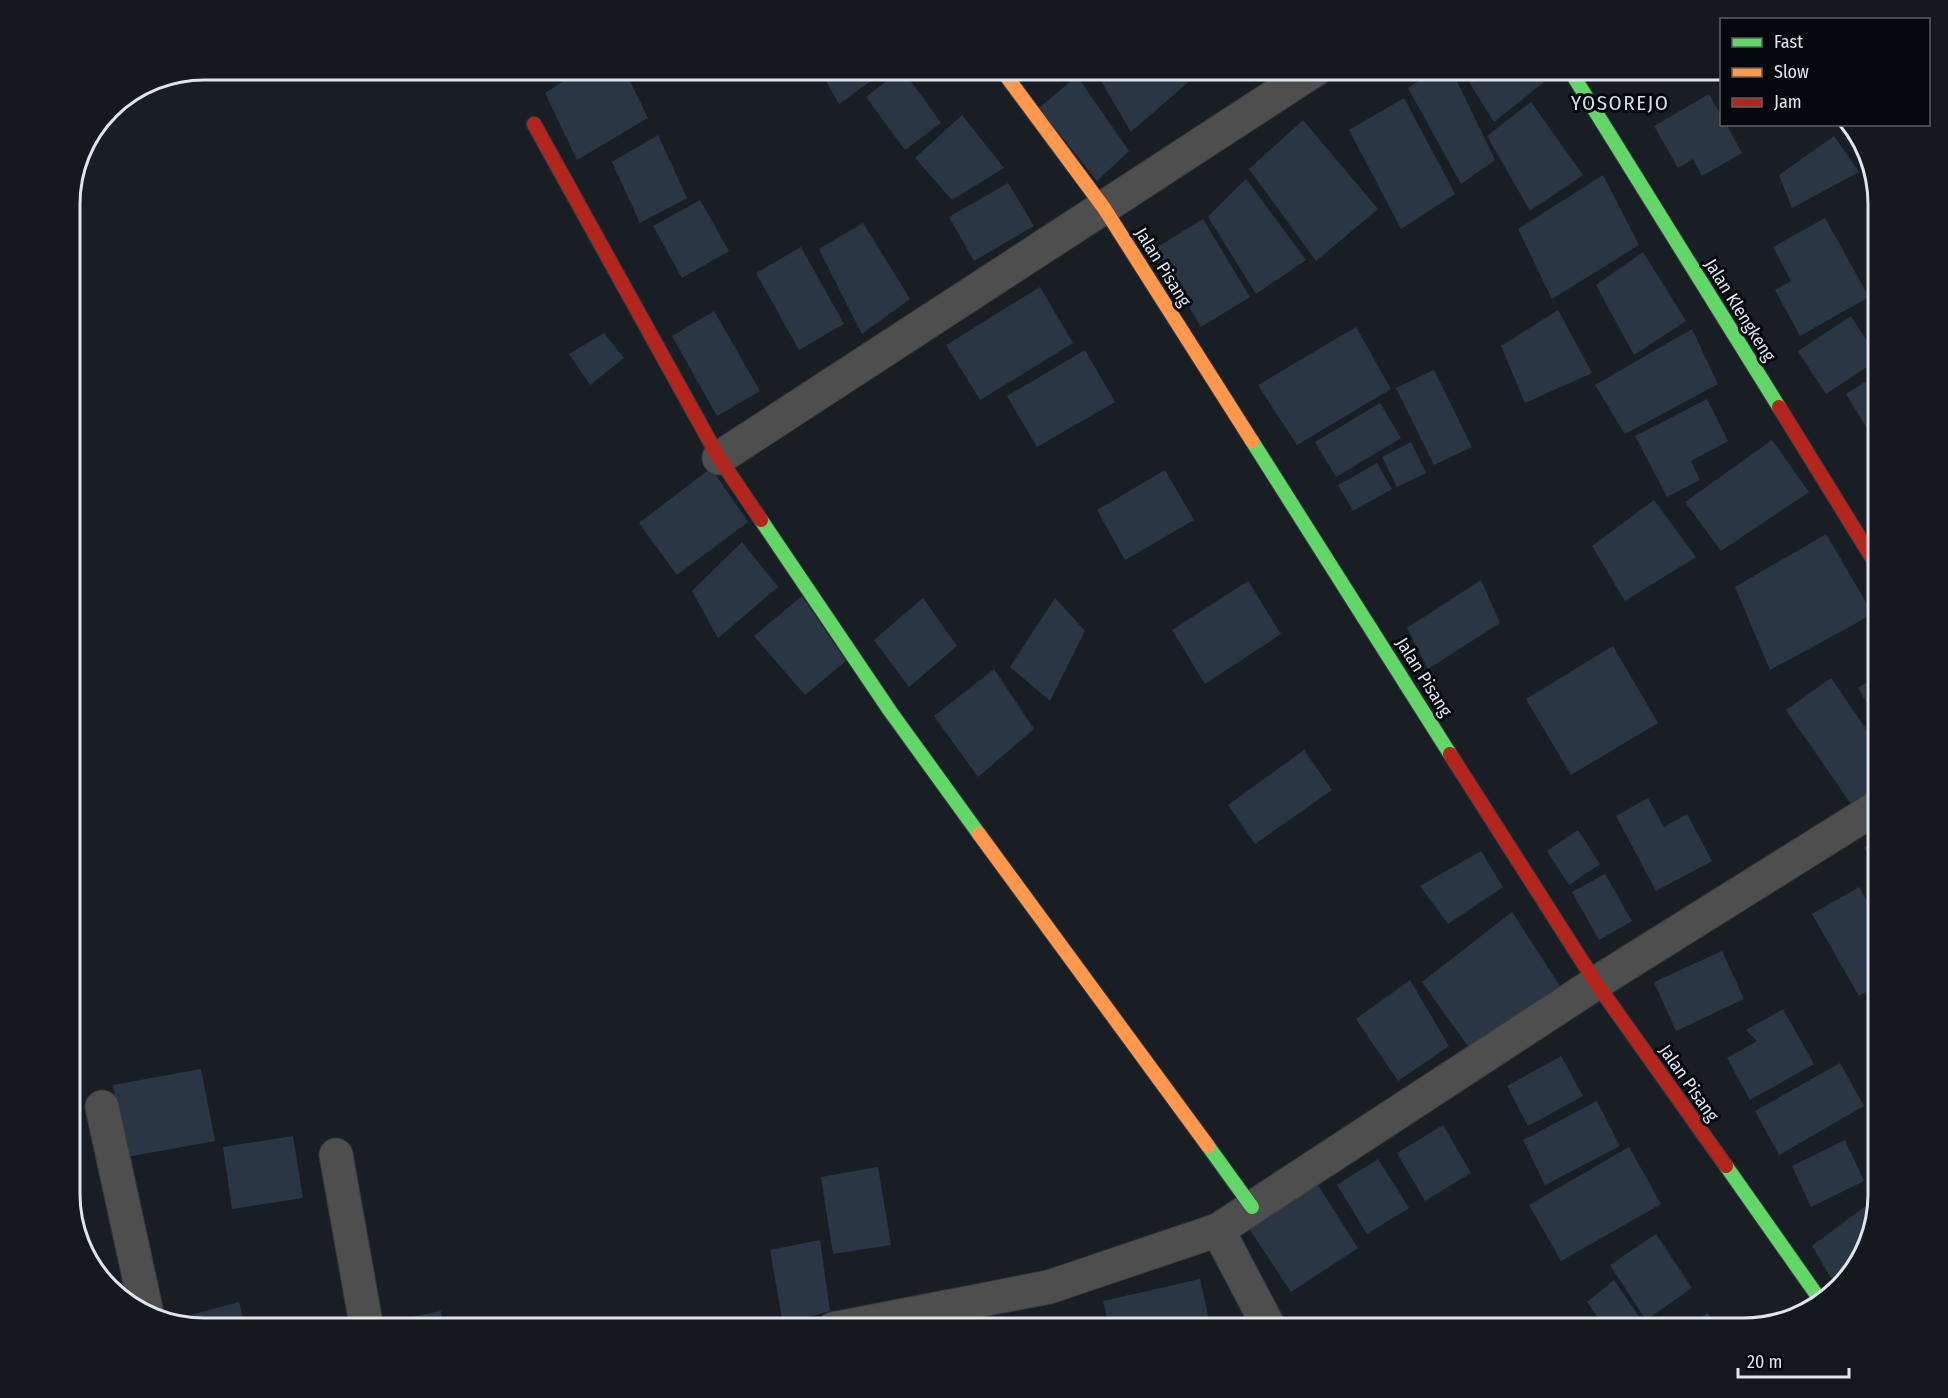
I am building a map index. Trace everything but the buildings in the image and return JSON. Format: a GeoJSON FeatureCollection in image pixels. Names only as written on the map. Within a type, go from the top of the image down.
{"type":"FeatureCollection","features":[{"type":"Feature","properties":{"kind":"street","name":"Jalan Pisang"},"geometry":{"type":"LineString","coordinates":[[1009,80],[1104,208],[1596,983],[1817,1295]]}},
{"type":"Feature","properties":{"kind":"street"},"geometry":{"type":"LineString","coordinates":[[719,458],[1299,80]]}},
{"type":"Feature","properties":{"kind":"street","name":"Jalan Klengkeng"},"geometry":{"type":"LineString","coordinates":[[1576,80],[1868,551]]}},
{"type":"Feature","properties":{"kind":"street"},"geometry":{"type":"LineString","coordinates":[[534,124],[719,458],[890,711],[1252,1207]]}},
{"type":"Feature","properties":{"kind":"street"},"geometry":{"type":"LineString","coordinates":[[962,1317],[1218,1230],[1596,983],[1868,813]]}},
{"type":"Feature","properties":{"kind":"street"},"geometry":{"type":"LineString","coordinates":[[102,1107],[145,1303]]}},
{"type":"Feature","properties":{"kind":"street"},"geometry":{"type":"LineString","coordinates":[[336,1155],[365,1318]]}},
{"type":"Feature","properties":{"kind":"street"},"geometry":{"type":"LineString","coordinates":[[1218,1230],[1264,1318]]}},
{"type":"Feature","properties":{"kind":"traffic: fast"},"geometry":{"type":"LineString","coordinates":[[1576,80],[1779,407]]}},
{"type":"Feature","properties":{"kind":"traffic: fast"},"geometry":{"type":"LineString","coordinates":[[1252,441],[1450,754]]}},
{"type":"Feature","properties":{"kind":"traffic: fast"},"geometry":{"type":"LineString","coordinates":[[761,520],[890,711],[979,834]]}},
{"type":"Feature","properties":{"kind":"traffic: fast"},"geometry":{"type":"LineString","coordinates":[[1208,1146],[1252,1207]]}},
{"type":"Feature","properties":{"kind":"traffic: fast"},"geometry":{"type":"LineString","coordinates":[[1726,1166],[1817,1295]]}},
{"type":"Feature","properties":{"kind":"traffic: slow"},"geometry":{"type":"LineString","coordinates":[[1009,80],[1104,208],[1252,441]]}},
{"type":"Feature","properties":{"kind":"traffic: slow"},"geometry":{"type":"LineString","coordinates":[[979,834],[1208,1146]]}},
{"type":"Feature","properties":{"kind":"traffic: jam"},"geometry":{"type":"LineString","coordinates":[[534,124],[719,458],[761,520]]}},
{"type":"Feature","properties":{"kind":"traffic: jam"},"geometry":{"type":"LineString","coordinates":[[1779,407],[1868,551]]}},
{"type":"Feature","properties":{"kind":"traffic: jam"},"geometry":{"type":"LineString","coordinates":[[1450,754],[1596,983],[1726,1166]]}},
{"type":"Feature","properties":{"kind":"district","name":"YOSOREJO"},"geometry":{"type":"Point","coordinates":[1620,103]}}]}
